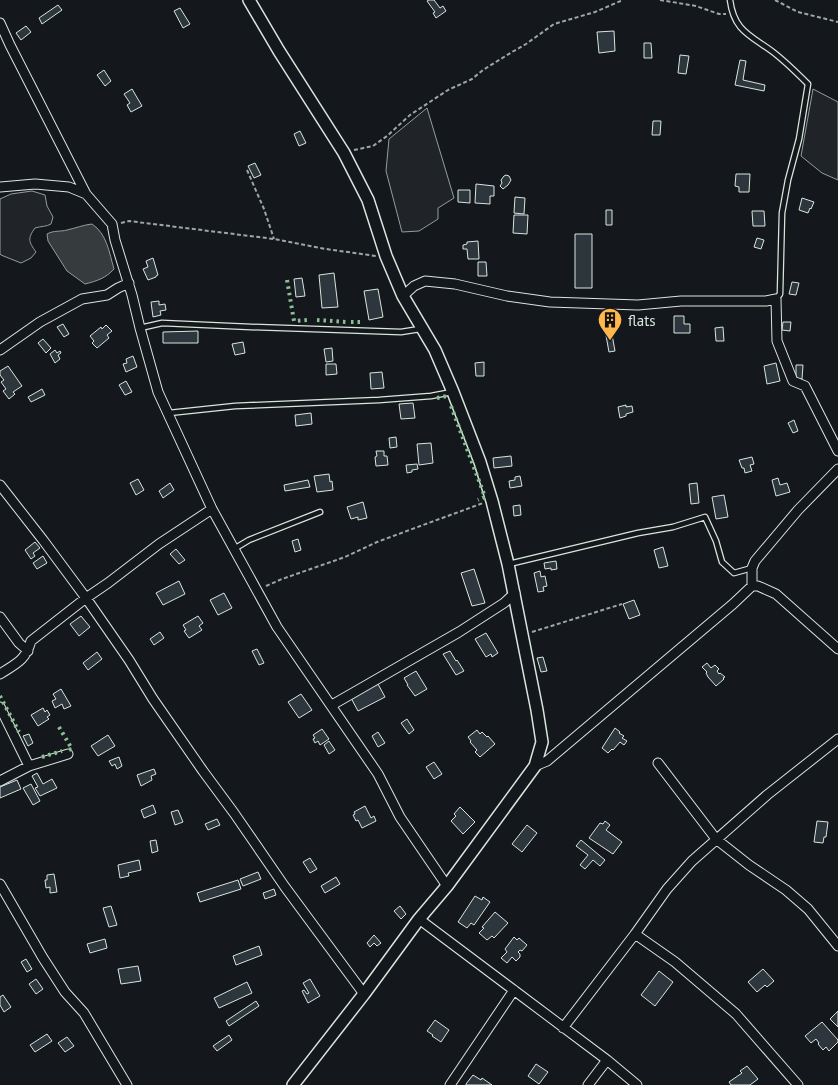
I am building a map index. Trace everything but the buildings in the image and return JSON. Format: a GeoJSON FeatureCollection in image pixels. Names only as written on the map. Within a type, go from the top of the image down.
{"type":"FeatureCollection","features":[{"type":"Feature","properties":{"kind":"street"},"geometry":{"type":"LineString","coordinates":[[249,0],[344,153],[368,200],[386,256],[403,296],[435,350],[453,392],[480,462],[492,501],[515,593],[538,710],[542,742],[535,766],[447,886],[419,919],[364,994],[293,1085]]}},
{"type":"Feature","properties":{"kind":"street"},"geometry":{"type":"LineString","coordinates":[[0,24],[86,194],[112,224],[158,392],[212,509],[277,627],[378,774],[400,817],[447,886]]}},
{"type":"Feature","properties":{"kind":"street"},"geometry":{"type":"LineString","coordinates":[[0,187],[35,184],[69,187],[86,194]]}},
{"type":"Feature","properties":{"kind":"street"},"geometry":{"type":"LineString","coordinates":[[403,296],[414,286],[425,281],[455,284],[508,296],[550,302],[638,305],[681,302],[766,301],[776,299],[777,341],[793,381],[805,386],[838,451]]}},
{"type":"Feature","properties":{"kind":"street"},"geometry":{"type":"LineString","coordinates":[[0,350],[40,322],[82,299],[107,295],[128,283]]}},
{"type":"Feature","properties":{"kind":"street"},"geometry":{"type":"LineString","coordinates":[[752,586],[752,568],[755,561],[798,510],[838,468]]}},
{"type":"Feature","properties":{"kind":"street"},"geometry":{"type":"LineString","coordinates":[[0,485],[44,540],[86,598],[202,771],[364,994]]}},
{"type":"Feature","properties":{"kind":"street"},"geometry":{"type":"LineString","coordinates":[[0,674],[24,658],[31,641],[86,598],[108,584],[159,544],[212,509]]}},
{"type":"Feature","properties":{"kind":"street"},"geometry":{"type":"LineString","coordinates":[[535,766],[547,761],[752,586],[758,586],[776,594],[838,649]]}},
{"type":"Feature","properties":{"kind":"street"},"geometry":{"type":"LineString","coordinates":[[332,705],[460,632],[515,593]]}},
{"type":"Feature","properties":{"kind":"street"},"geometry":{"type":"LineString","coordinates":[[0,617],[19,643],[28,651]]}},
{"type":"Feature","properties":{"kind":"street"},"geometry":{"type":"LineString","coordinates":[[0,707],[29,766]]}},
{"type":"Feature","properties":{"kind":"street"},"geometry":{"type":"LineString","coordinates":[[563,1028],[667,889],[692,861],[767,795],[838,739]]}},
{"type":"Feature","properties":{"kind":"street"},"geometry":{"type":"LineString","coordinates":[[0,781],[29,766],[68,754]]}},
{"type":"Feature","properties":{"kind":"street"},"geometry":{"type":"LineString","coordinates":[[658,763],[716,839],[749,865],[786,890],[808,909],[838,946]]}},
{"type":"Feature","properties":{"kind":"street"},"geometry":{"type":"LineString","coordinates":[[0,884],[43,958],[65,992],[84,1013],[127,1085]]}},
{"type":"Feature","properties":{"kind":"street"},"geometry":{"type":"LineString","coordinates":[[419,919],[638,1085]]}},
{"type":"Feature","properties":{"kind":"street"},"geometry":{"type":"LineString","coordinates":[[635,934],[675,962],[736,1014],[798,1085]]}},
{"type":"Feature","properties":{"kind":"street"},"geometry":{"type":"LineString","coordinates":[[450,1085],[514,990]]}},
{"type":"Feature","properties":{"kind":"street"},"geometry":{"type":"LineString","coordinates":[[588,1085],[607,1060]]}},
{"type":"Feature","properties":{"kind":"lane"},"geometry":{"type":"LineString","coordinates":[[730,0],[732,14],[744,33],[779,57],[808,84],[799,139],[788,180],[782,213],[780,294],[776,299]]}},
{"type":"Feature","properties":{"kind":"lane"},"geometry":{"type":"LineString","coordinates":[[140,328],[162,322],[401,332],[423,328]]}},
{"type":"Feature","properties":{"kind":"lane"},"geometry":{"type":"LineString","coordinates":[[167,413],[235,406],[379,400],[431,396],[453,392]]}},
{"type":"Feature","properties":{"kind":"lane"},"geometry":{"type":"LineString","coordinates":[[234,549],[249,540],[320,512]]}},
{"type":"Feature","properties":{"kind":"lane"},"geometry":{"type":"LineString","coordinates":[[508,564],[672,527],[705,517],[716,541],[722,562],[734,573],[752,568]]}},
{"type":"Feature","properties":{"kind":"path"},"geometry":{"type":"LineString","coordinates":[[344,153],[373,146],[410,115],[448,90],[472,79],[554,24],[595,12],[623,0]]}},
{"type":"Feature","properties":{"kind":"path"},"geometry":{"type":"LineString","coordinates":[[660,0],[696,6],[719,14],[732,14]]}},
{"type":"Feature","properties":{"kind":"path"},"geometry":{"type":"LineString","coordinates":[[775,0],[798,12],[838,22]]}},
{"type":"Feature","properties":{"kind":"path"},"geometry":{"type":"LineString","coordinates":[[247,170],[264,209],[274,239]]}},
{"type":"Feature","properties":{"kind":"path"},"geometry":{"type":"LineString","coordinates":[[112,224],[129,221],[274,239],[380,257],[386,256]]}},
{"type":"Feature","properties":{"kind":"path"},"geometry":{"type":"LineString","coordinates":[[257,590],[282,578],[345,557],[377,542],[492,501]]}},
{"type":"Feature","properties":{"kind":"path"},"geometry":{"type":"LineString","coordinates":[[522,635],[622,604]]}},
{"type":"Feature","properties":{"kind":"shaded area"},"geometry":{"type":"Polygon","coordinates":[[[813,89],[838,102],[838,180],[822,173],[801,156],[813,89]]]}},
{"type":"Feature","properties":{"kind":"shaded area"},"geometry":{"type":"Polygon","coordinates":[[[427,108],[454,198],[438,208],[438,219],[419,231],[402,232],[386,171],[389,139],[427,108]]]}},
{"type":"Feature","properties":{"kind":"shaded area"},"geometry":{"type":"Polygon","coordinates":[[[32,191],[45,195],[47,206],[53,217],[51,224],[35,228],[30,240],[36,252],[31,258],[21,263],[0,254],[0,199],[11,194],[32,191]]]}},
{"type":"Feature","properties":{"kind":"shaded area"},"geometry":{"type":"Polygon","coordinates":[[[92,224],[104,238],[114,269],[101,279],[85,284],[67,271],[48,241],[47,234],[92,224]]]}},
{"type":"Feature","properties":{"kind":"hedge"},"geometry":{"type":"LineString","coordinates":[[287,280],[294,321],[308,320]]}},
{"type":"Feature","properties":{"kind":"hedge"},"geometry":{"type":"LineString","coordinates":[[317,320],[347,322]]}},
{"type":"Feature","properties":{"kind":"hedge"},"geometry":{"type":"LineString","coordinates":[[351,322],[360,322]]}},
{"type":"Feature","properties":{"kind":"hedge"},"geometry":{"type":"LineString","coordinates":[[437,398],[447,396]]}},
{"type":"Feature","properties":{"kind":"hedge"},"geometry":{"type":"LineString","coordinates":[[451,406],[485,497],[478,500]]}},
{"type":"Feature","properties":{"kind":"hedge"},"geometry":{"type":"LineString","coordinates":[[0,696],[19,732]]}},
{"type":"Feature","properties":{"kind":"hedge"},"geometry":{"type":"LineString","coordinates":[[59,727],[72,749],[68,750]]}},
{"type":"Feature","properties":{"kind":"hedge"},"geometry":{"type":"LineString","coordinates":[[42,757],[62,751]]}},
{"type":"Feature","properties":{"kind":"place","name":"flats"},"geometry":{"type":"Point","coordinates":[610,341]}}]}
